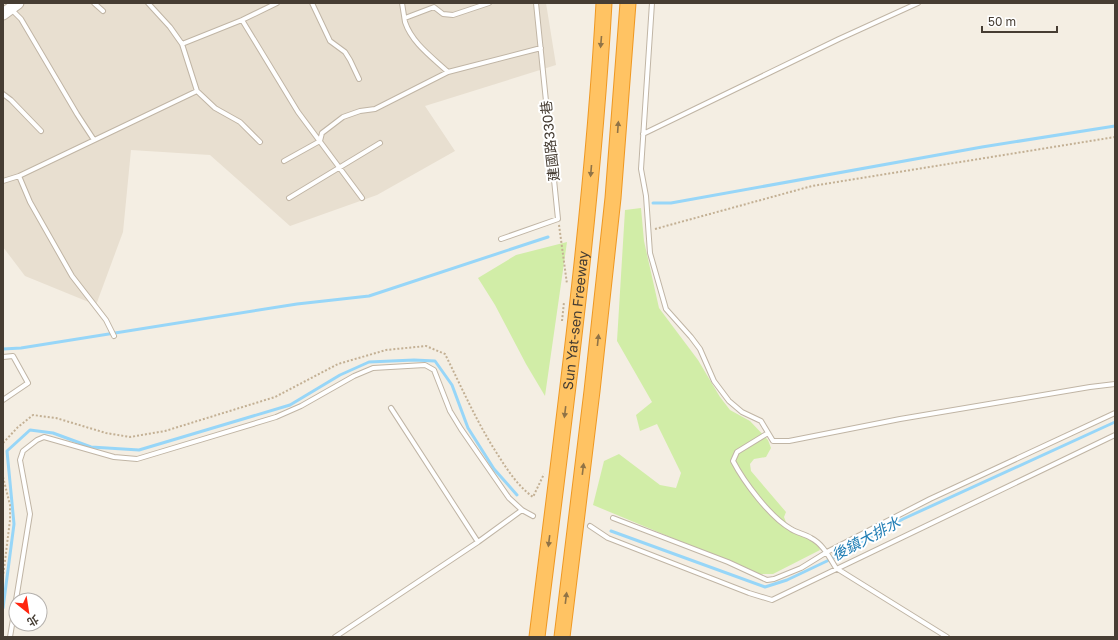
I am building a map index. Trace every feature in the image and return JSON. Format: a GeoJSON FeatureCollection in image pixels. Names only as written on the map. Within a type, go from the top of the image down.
{"type":"FeatureCollection","features":[{"type":"Feature","properties":{"kind":"highway","name":"Sun Yat-sen Freeway"},"geometry":{"type":"LineString","coordinates":[[537,637],[568,386],[588,198],[604,3]]}},
{"type":"Feature","properties":{"kind":"highway","name":"Sun Yat-sen Freeway"},"geometry":{"type":"LineString","coordinates":[[562,637],[592,391],[613,198],[628,3]]}},
{"type":"Feature","properties":{"kind":"lane"},"geometry":{"type":"LineString","coordinates":[[94,3],[103,11]]}},
{"type":"Feature","properties":{"kind":"lane"},"geometry":{"type":"LineString","coordinates":[[148,3],[170,27],[182,44],[196,91],[215,108],[240,122],[260,142]]}},
{"type":"Feature","properties":{"kind":"lane"},"geometry":{"type":"LineString","coordinates":[[182,44],[242,20],[277,3]]}},
{"type":"Feature","properties":{"kind":"lane"},"geometry":{"type":"LineString","coordinates":[[312,3],[330,41],[345,52],[359,79]]}},
{"type":"Feature","properties":{"kind":"lane"},"geometry":{"type":"LineString","coordinates":[[402,3],[405,18],[413,38],[448,72]]}},
{"type":"Feature","properties":{"kind":"lane"},"geometry":{"type":"LineString","coordinates":[[405,18],[434,7],[443,14],[453,15],[489,3]]}},
{"type":"Feature","properties":{"kind":"lane","name":"建國路330巷"},"geometry":{"type":"LineString","coordinates":[[536,3],[558,219]]}},
{"type":"Feature","properties":{"kind":"lane"},"geometry":{"type":"LineString","coordinates":[[652,3],[641,169],[646,196],[650,253],[666,309],[700,349],[714,380],[729,401],[742,412],[761,421],[773,441],[789,441],[900,419],[1115,384]]}},
{"type":"Feature","properties":{"kind":"lane"},"geometry":{"type":"LineString","coordinates":[[643,134],[839,39],[918,3]]}},
{"type":"Feature","properties":{"kind":"lane"},"geometry":{"type":"LineString","coordinates":[[11,8],[21,19],[94,140]]}},
{"type":"Feature","properties":{"kind":"lane"},"geometry":{"type":"LineString","coordinates":[[242,20],[298,112],[362,198]]}},
{"type":"Feature","properties":{"kind":"lane"},"geometry":{"type":"LineString","coordinates":[[284,161],[320,141],[322,133],[343,117],[375,108],[448,72],[541,48]]}},
{"type":"Feature","properties":{"kind":"lane"},"geometry":{"type":"LineString","coordinates":[[3,181],[20,176],[196,91]]}},
{"type":"Feature","properties":{"kind":"lane"},"geometry":{"type":"LineString","coordinates":[[3,94],[42,131]]}},
{"type":"Feature","properties":{"kind":"lane"},"geometry":{"type":"LineString","coordinates":[[289,198],[380,143]]}},
{"type":"Feature","properties":{"kind":"lane"},"geometry":{"type":"LineString","coordinates":[[20,176],[30,202],[72,276],[106,320],[114,336]]}},
{"type":"Feature","properties":{"kind":"lane"},"geometry":{"type":"LineString","coordinates":[[500,239],[558,219]]}},
{"type":"Feature","properties":{"kind":"lane"},"geometry":{"type":"LineString","coordinates":[[3,357],[13,356],[28,383],[3,400]]}},
{"type":"Feature","properties":{"kind":"lane"},"geometry":{"type":"LineString","coordinates":[[17,592],[30,514],[20,460],[23,451],[37,440],[44,437],[114,457],[137,459],[276,417],[301,406],[354,376],[373,368],[425,365],[434,370],[450,411],[461,430],[509,498],[522,510],[533,516]]}},
{"type":"Feature","properties":{"kind":"lane"},"geometry":{"type":"LineString","coordinates":[[391,408],[478,542]]}},
{"type":"Feature","properties":{"kind":"lane"},"geometry":{"type":"LineString","coordinates":[[613,518],[728,562],[767,580],[774,579],[801,568],[930,499],[1115,413]]}},
{"type":"Feature","properties":{"kind":"lane"},"geometry":{"type":"LineString","coordinates":[[768,433],[737,452],[733,461],[739,473],[768,510],[790,529],[812,538],[827,553],[835,566],[947,637]]}},
{"type":"Feature","properties":{"kind":"lane"},"geometry":{"type":"LineString","coordinates":[[590,526],[608,538],[749,593],[772,600],[835,566],[1115,435]]}},
{"type":"Feature","properties":{"kind":"lane"},"geometry":{"type":"LineString","coordinates":[[335,637],[478,542],[522,510]]}},
{"type":"Feature","properties":{"kind":"path"},"geometry":{"type":"LineString","coordinates":[[648,231],[812,186],[1115,137]]}},
{"type":"Feature","properties":{"kind":"path"},"geometry":{"type":"LineString","coordinates":[[558,219],[567,285]]}},
{"type":"Feature","properties":{"kind":"path"},"geometry":{"type":"LineString","coordinates":[[562,322],[565,296]]}},
{"type":"Feature","properties":{"kind":"path"},"geometry":{"type":"LineString","coordinates":[[3,443],[18,427],[33,415],[56,418],[106,433],[130,437],[165,431],[275,397],[338,364],[386,350],[426,346],[445,354],[477,421],[491,445],[510,475],[533,497],[546,471]]}},
{"type":"Feature","properties":{"kind":"path"},"geometry":{"type":"LineString","coordinates":[[3,477],[10,505],[10,520],[3,577]]}},
{"type":"Feature","properties":{"kind":"shaded area"},"geometry":{"type":"Polygon","coordinates":[[[3,3],[546,3],[556,65],[425,106],[455,151],[377,195],[290,226],[210,155],[131,150],[123,232],[96,305],[25,276],[3,247],[3,3]]]}},
{"type":"Feature","properties":{"kind":"green space"},"geometry":{"type":"Polygon","coordinates":[[[641,208],[644,241],[659,308],[698,360],[720,397],[730,410],[750,421],[768,440],[771,448],[766,457],[754,459],[750,464],[751,471],[786,512],[784,517],[787,525],[818,544],[820,550],[773,574],[759,574],[593,505],[604,461],[619,454],[660,485],[676,488],[681,473],[657,424],[640,431],[636,415],[652,402],[617,341],[625,210],[641,208]]]}},
{"type":"Feature","properties":{"kind":"green space"},"geometry":{"type":"Polygon","coordinates":[[[567,242],[545,396],[526,364],[495,305],[478,278],[516,255],[567,242]]]}},
{"type":"Feature","properties":{"kind":"waterway"},"geometry":{"type":"LineString","coordinates":[[653,203],[671,203],[982,147],[1115,126]]}},
{"type":"Feature","properties":{"kind":"waterway"},"geometry":{"type":"LineString","coordinates":[[3,349],[21,348],[297,304],[369,296],[548,237]]}},
{"type":"Feature","properties":{"kind":"waterway"},"geometry":{"type":"LineString","coordinates":[[3,608],[14,524],[7,451],[30,430],[53,433],[91,447],[139,450],[290,405],[340,375],[369,362],[414,360],[435,361],[452,385],[468,428],[494,469],[517,495]]}},
{"type":"Feature","properties":{"kind":"waterway","name":"後鎮大排水"},"geometry":{"type":"LineString","coordinates":[[611,531],[765,587],[787,580],[827,561],[903,519],[1115,422]]}}]}
